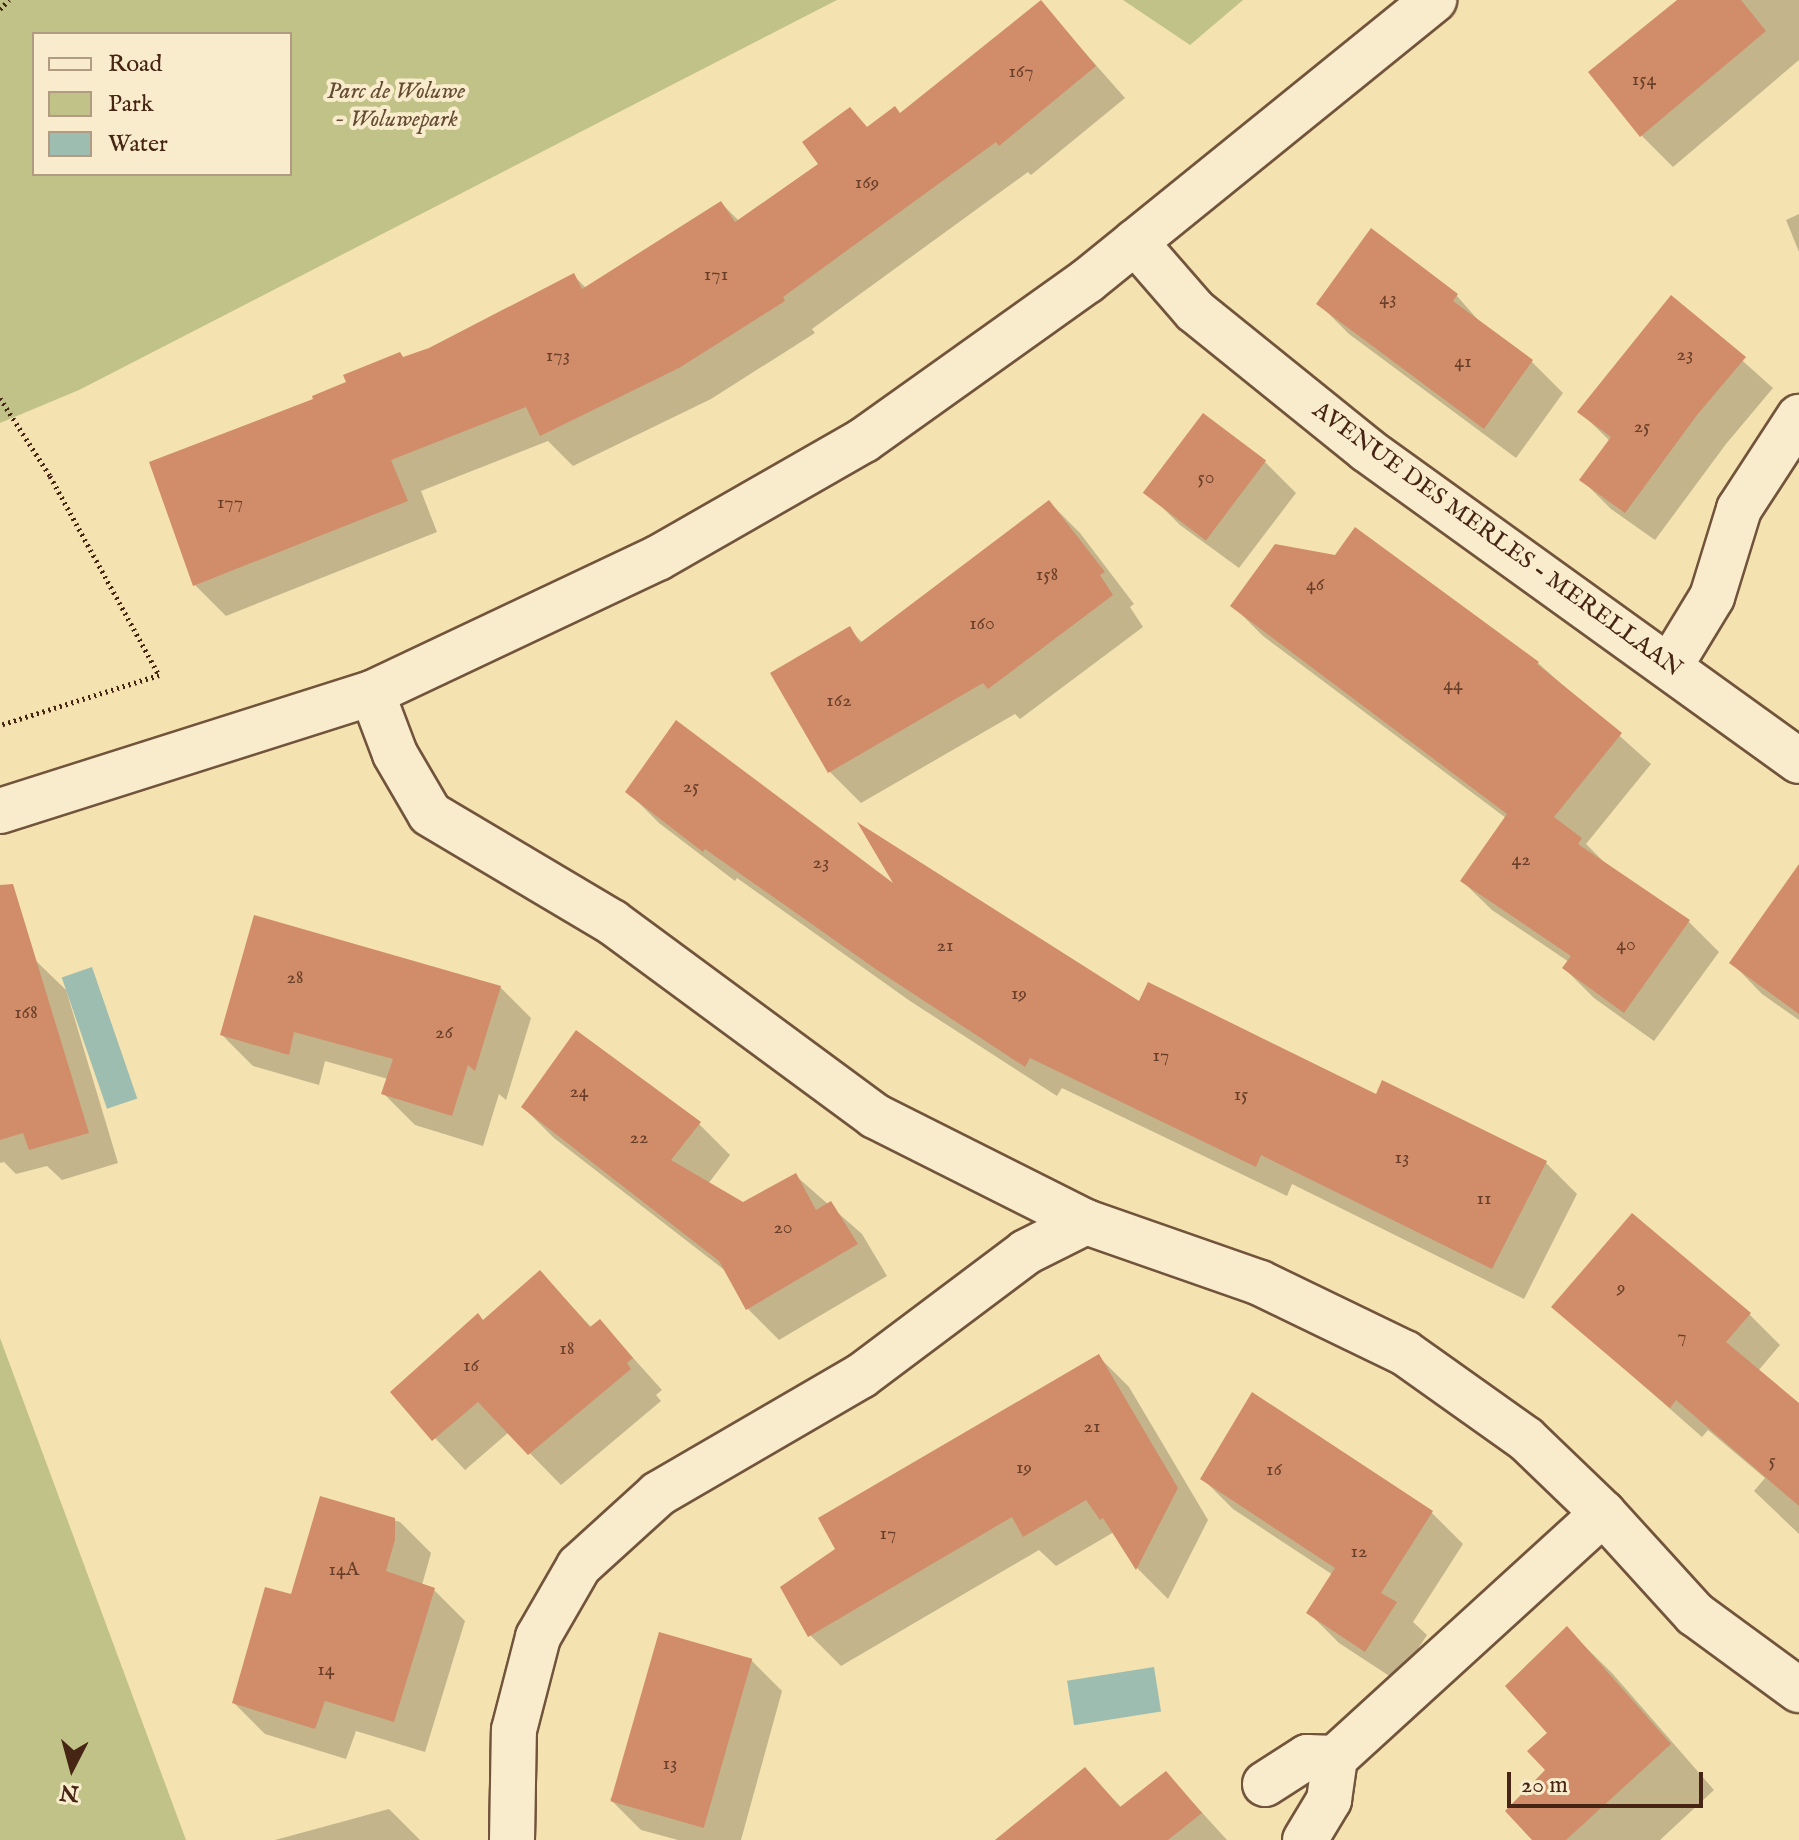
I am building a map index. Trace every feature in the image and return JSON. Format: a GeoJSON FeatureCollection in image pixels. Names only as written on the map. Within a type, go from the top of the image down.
{"type":"FeatureCollection","features":[{"type":"Feature","properties":{"kind":"street"},"geometry":{"type":"LineString","coordinates":[[0,811],[372,693],[658,558],[864,440],[1087,281],[1434,0]]}},
{"type":"Feature","properties":{"kind":"street","name":"AVENUE DES MERLES - MERELLAAN"},"geometry":{"type":"LineString","coordinates":[[1135,242],[1195,311],[1367,450],[1799,761]]}},
{"type":"Feature","properties":{"kind":"street"},"geometry":{"type":"LineString","coordinates":[[1670,666],[1712,597],[1739,509],[1799,417]]}},
{"type":"Feature","properties":{"kind":"street"},"geometry":{"type":"LineString","coordinates":[[372,693],[395,754],[430,814],[612,922],[875,1116],[1086,1222],[1260,1283],[1405,1353],[1526,1439],[1603,1513],[1695,1614],[1799,1690]]}},
{"type":"Feature","properties":{"kind":"street"},"geometry":{"type":"LineString","coordinates":[[512,1840],[514,1730],[538,1637],[579,1566],[658,1494],[861,1376],[1026,1252],[1086,1222]]}},
{"type":"Feature","properties":{"kind":"street"},"geometry":{"type":"LineString","coordinates":[[1305,1840],[1329,1800],[1335,1758],[1603,1513]]}},
{"type":"Feature","properties":{"kind":"street"},"geometry":{"type":"LineString","coordinates":[[1265,1784],[1307,1757],[1335,1758]]}},
{"type":"Feature","properties":{"kind":"path"},"geometry":{"type":"LineString","coordinates":[[0,9],[9,0]]}},
{"type":"Feature","properties":{"kind":"path"},"geometry":{"type":"LineString","coordinates":[[0,398],[50,476],[159,675],[0,725]]}},
{"type":"Feature","properties":{"kind":"green space","name":"Parc de Woluwe - Woluwepark"},"geometry":{"type":"Polygon","coordinates":[[[0,0],[837,0],[79,390],[0,423],[0,0]]]}},
{"type":"Feature","properties":{"kind":"green space"},"geometry":{"type":"Polygon","coordinates":[[[1123,0],[1243,0],[1190,45],[1123,0]]]}},
{"type":"Feature","properties":{"kind":"green space"},"geometry":{"type":"Polygon","coordinates":[[[0,1338],[186,1840],[0,1840],[0,1338]]]}},
{"type":"Feature","properties":{"kind":"water"},"geometry":{"type":"Polygon","coordinates":[[[92,967],[137,1098],[107,1109],[62,977],[92,967]]]}},
{"type":"Feature","properties":{"kind":"water"},"geometry":{"type":"Polygon","coordinates":[[[1154,1667],[1161,1711],[1074,1725],[1067,1681],[1154,1667]]]}},
{"type":"Feature","properties":{"kind":"building"},"geometry":{"type":"Polygon","coordinates":[[[1041,0],[1096,66],[999,146],[996,142],[783,297],[785,301],[679,368],[540,436],[526,407],[391,460],[408,501],[193,586],[149,462],[313,399],[312,396],[346,382],[343,375],[400,352],[403,357],[429,348],[574,273],[582,289],[721,201],[735,222],[818,164],[802,142],[850,107],[867,127],[895,106],[900,113],[1041,0]]]}},
{"type":"Feature","properties":{"kind":"building"},"geometry":{"type":"Polygon","coordinates":[[[1677,0],[1741,0],[1766,31],[1640,137],[1588,72],[1677,0]]]}},
{"type":"Feature","properties":{"kind":"building"},"geometry":{"type":"Polygon","coordinates":[[[1371,228],[1458,294],[1453,301],[1533,360],[1484,429],[1316,304],[1371,228]]]}},
{"type":"Feature","properties":{"kind":"building"},"geometry":{"type":"Polygon","coordinates":[[[1671,295],[1746,357],[1697,415],[1625,513],[1579,480],[1611,437],[1577,412],[1671,295]]]}},
{"type":"Feature","properties":{"kind":"building"},"geometry":{"type":"Polygon","coordinates":[[[1203,413],[1266,461],[1206,540],[1143,493],[1203,413]]]}},
{"type":"Feature","properties":{"kind":"building"},"geometry":{"type":"Polygon","coordinates":[[[1049,500],[1105,572],[1100,575],[1113,595],[988,689],[983,683],[828,773],[770,673],[850,626],[860,643],[1049,500]]]}},
{"type":"Feature","properties":{"kind":"building"},"geometry":{"type":"Polygon","coordinates":[[[1355,527],[1539,662],[1537,664],[1622,733],[1554,817],[1582,838],[1578,844],[1690,920],[1624,1013],[1562,968],[1571,956],[1460,881],[1507,814],[1230,606],[1275,544],[1335,555],[1355,527]]]}},
{"type":"Feature","properties":{"kind":"building"},"geometry":{"type":"Polygon","coordinates":[[[676,720],[893,883],[857,822],[1139,1001],[1148,982],[1376,1094],[1382,1080],[1547,1161],[1492,1269],[1261,1155],[1256,1167],[1030,1058],[1025,1067],[877,970],[705,849],[703,852],[625,792],[676,720]]]}},
{"type":"Feature","properties":{"kind":"building"},"geometry":{"type":"Polygon","coordinates":[[[1799,864],[1799,1014],[1729,963],[1799,864]]]}},
{"type":"Feature","properties":{"kind":"building"},"geometry":{"type":"Polygon","coordinates":[[[13,884],[89,1133],[29,1150],[23,1133],[0,1140],[0,885],[13,884]]]}},
{"type":"Feature","properties":{"kind":"building"},"geometry":{"type":"Polygon","coordinates":[[[254,915],[501,986],[475,1071],[468,1065],[452,1116],[381,1094],[393,1059],[294,1032],[289,1055],[220,1035],[254,915]]]}},
{"type":"Feature","properties":{"kind":"building"},"geometry":{"type":"Polygon","coordinates":[[[576,1030],[701,1122],[671,1160],[743,1202],[796,1173],[816,1210],[831,1201],[858,1244],[746,1310],[719,1261],[521,1107],[576,1030]]]}},
{"type":"Feature","properties":{"kind":"building"},"geometry":{"type":"Polygon","coordinates":[[[1632,1213],[1751,1313],[1726,1342],[1799,1403],[1799,1506],[1676,1400],[1670,1408],[1551,1307],[1632,1213]]]}},
{"type":"Feature","properties":{"kind":"building"},"geometry":{"type":"Polygon","coordinates":[[[540,1270],[590,1327],[600,1319],[633,1358],[627,1363],[631,1369],[528,1455],[478,1402],[432,1441],[390,1392],[478,1313],[483,1320],[540,1270]]]}},
{"type":"Feature","properties":{"kind":"building"},"geometry":{"type":"Polygon","coordinates":[[[1099,1354],[1178,1488],[1136,1570],[1103,1518],[1100,1520],[1086,1500],[1023,1537],[1012,1517],[808,1637],[780,1587],[835,1549],[818,1518],[1099,1354]]]}},
{"type":"Feature","properties":{"kind":"building"},"geometry":{"type":"Polygon","coordinates":[[[1252,1392],[1433,1511],[1381,1593],[1397,1602],[1365,1652],[1306,1613],[1335,1568],[1200,1479],[1252,1392]]]}},
{"type":"Feature","properties":{"kind":"building"},"geometry":{"type":"Polygon","coordinates":[[[320,1496],[395,1518],[395,1540],[386,1571],[435,1588],[394,1722],[325,1701],[315,1729],[232,1703],[265,1587],[291,1594],[320,1496]]]}},
{"type":"Feature","properties":{"kind":"building"},"geometry":{"type":"Polygon","coordinates":[[[1567,1626],[1671,1744],[1566,1840],[1532,1840],[1505,1811],[1545,1770],[1527,1751],[1547,1733],[1505,1686],[1567,1626]]]}},
{"type":"Feature","properties":{"kind":"building"},"geometry":{"type":"Polygon","coordinates":[[[659,1632],[752,1659],[704,1828],[610,1801],[659,1632]]]}},
{"type":"Feature","properties":{"kind":"building"},"geometry":{"type":"Polygon","coordinates":[[[1085,1767],[1120,1807],[1166,1771],[1202,1813],[1168,1840],[995,1840],[1085,1767]]]}}]}
